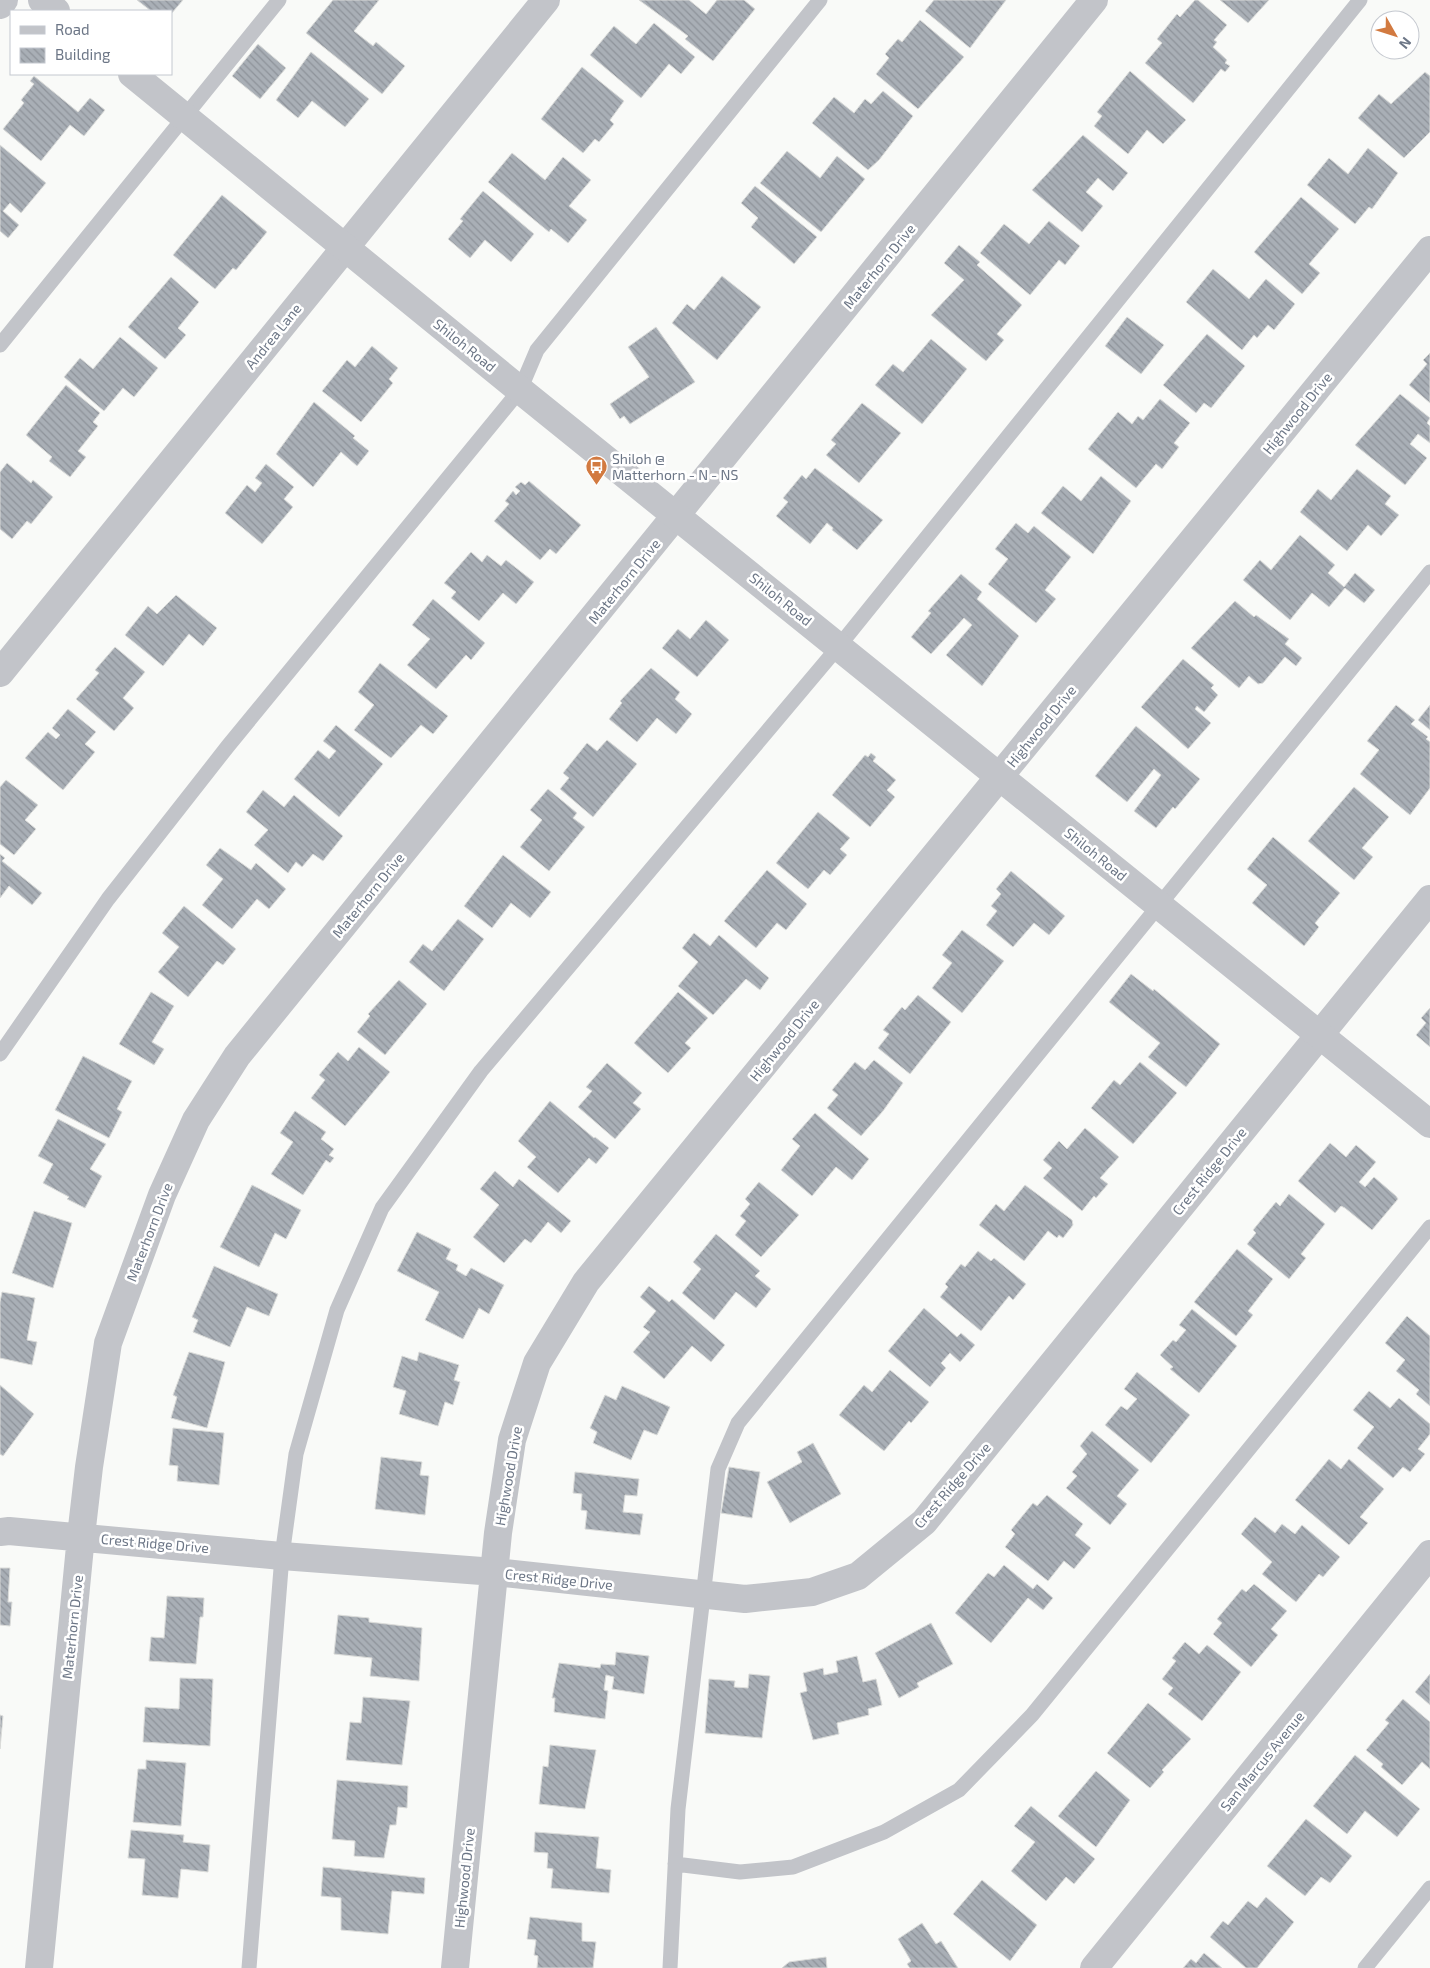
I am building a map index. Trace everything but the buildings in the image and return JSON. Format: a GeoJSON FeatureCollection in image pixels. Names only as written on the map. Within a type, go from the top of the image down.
{"type":"FeatureCollection","features":[{"type":"Feature","properties":{"kind":"street"},"geometry":{"type":"LineString","coordinates":[[0,5],[4,0]]}},
{"type":"Feature","properties":{"kind":"street"},"geometry":{"type":"LineString","coordinates":[[42,0],[55,10]]}},
{"type":"Feature","properties":{"kind":"street","name":"Andrea Lane"},"geometry":{"type":"LineString","coordinates":[[0,673],[546,0]]}},
{"type":"Feature","properties":{"kind":"street","name":"Materhorn Drive"},"geometry":{"type":"LineString","coordinates":[[39,1968],[81,1536],[89,1467],[108,1343],[162,1195],[196,1120],[237,1056],[678,515],[1094,0]]}},
{"type":"Feature","properties":{"kind":"street","name":"Shiloh Road"},"geometry":{"type":"LineString","coordinates":[[133,75],[520,390],[678,515],[1430,1124]]}},
{"type":"Feature","properties":{"kind":"street","name":"Highwood Drive"},"geometry":{"type":"LineString","coordinates":[[455,1968],[498,1533],[512,1440],[537,1363],[586,1282],[1430,250]]}},
{"type":"Feature","properties":{"kind":"street","name":"Crest Ridge Drive"},"geometry":{"type":"LineString","coordinates":[[0,1532],[81,1536],[282,1556],[495,1572],[745,1599],[812,1592],[858,1576],[924,1522],[1430,899]]}},
{"type":"Feature","properties":{"kind":"street","name":"San Marcus Avenue"},"geometry":{"type":"LineString","coordinates":[[1094,1968],[1430,1554]]}},
{"type":"Feature","properties":{"kind":"lane"},"geometry":{"type":"LineString","coordinates":[[0,345],[279,0]]}},
{"type":"Feature","properties":{"kind":"lane"},"geometry":{"type":"LineString","coordinates":[[0,1054],[108,899],[228,746],[520,390],[537,350],[820,0]]}},
{"type":"Feature","properties":{"kind":"lane"},"geometry":{"type":"LineString","coordinates":[[249,1968],[282,1556],[296,1454],[337,1310],[382,1208],[481,1070],[839,646],[1360,0]]}},
{"type":"Feature","properties":{"kind":"lane"},"geometry":{"type":"LineString","coordinates":[[670,1968],[678,1809],[718,1469],[738,1423],[1430,572]]}},
{"type":"Feature","properties":{"kind":"lane"},"geometry":{"type":"LineString","coordinates":[[675,1864],[740,1872],[793,1867],[884,1832],[959,1790],[1032,1715],[1430,1227]]}},
{"type":"Feature","properties":{"kind":"lane"},"geometry":{"type":"LineString","coordinates":[[1365,1968],[1430,1888]]}},
{"type":"Feature","properties":{"kind":"place","name":"Shiloh @ Matterhorn - N - NS"},"geometry":{"type":"Point","coordinates":[596,485]}}]}
